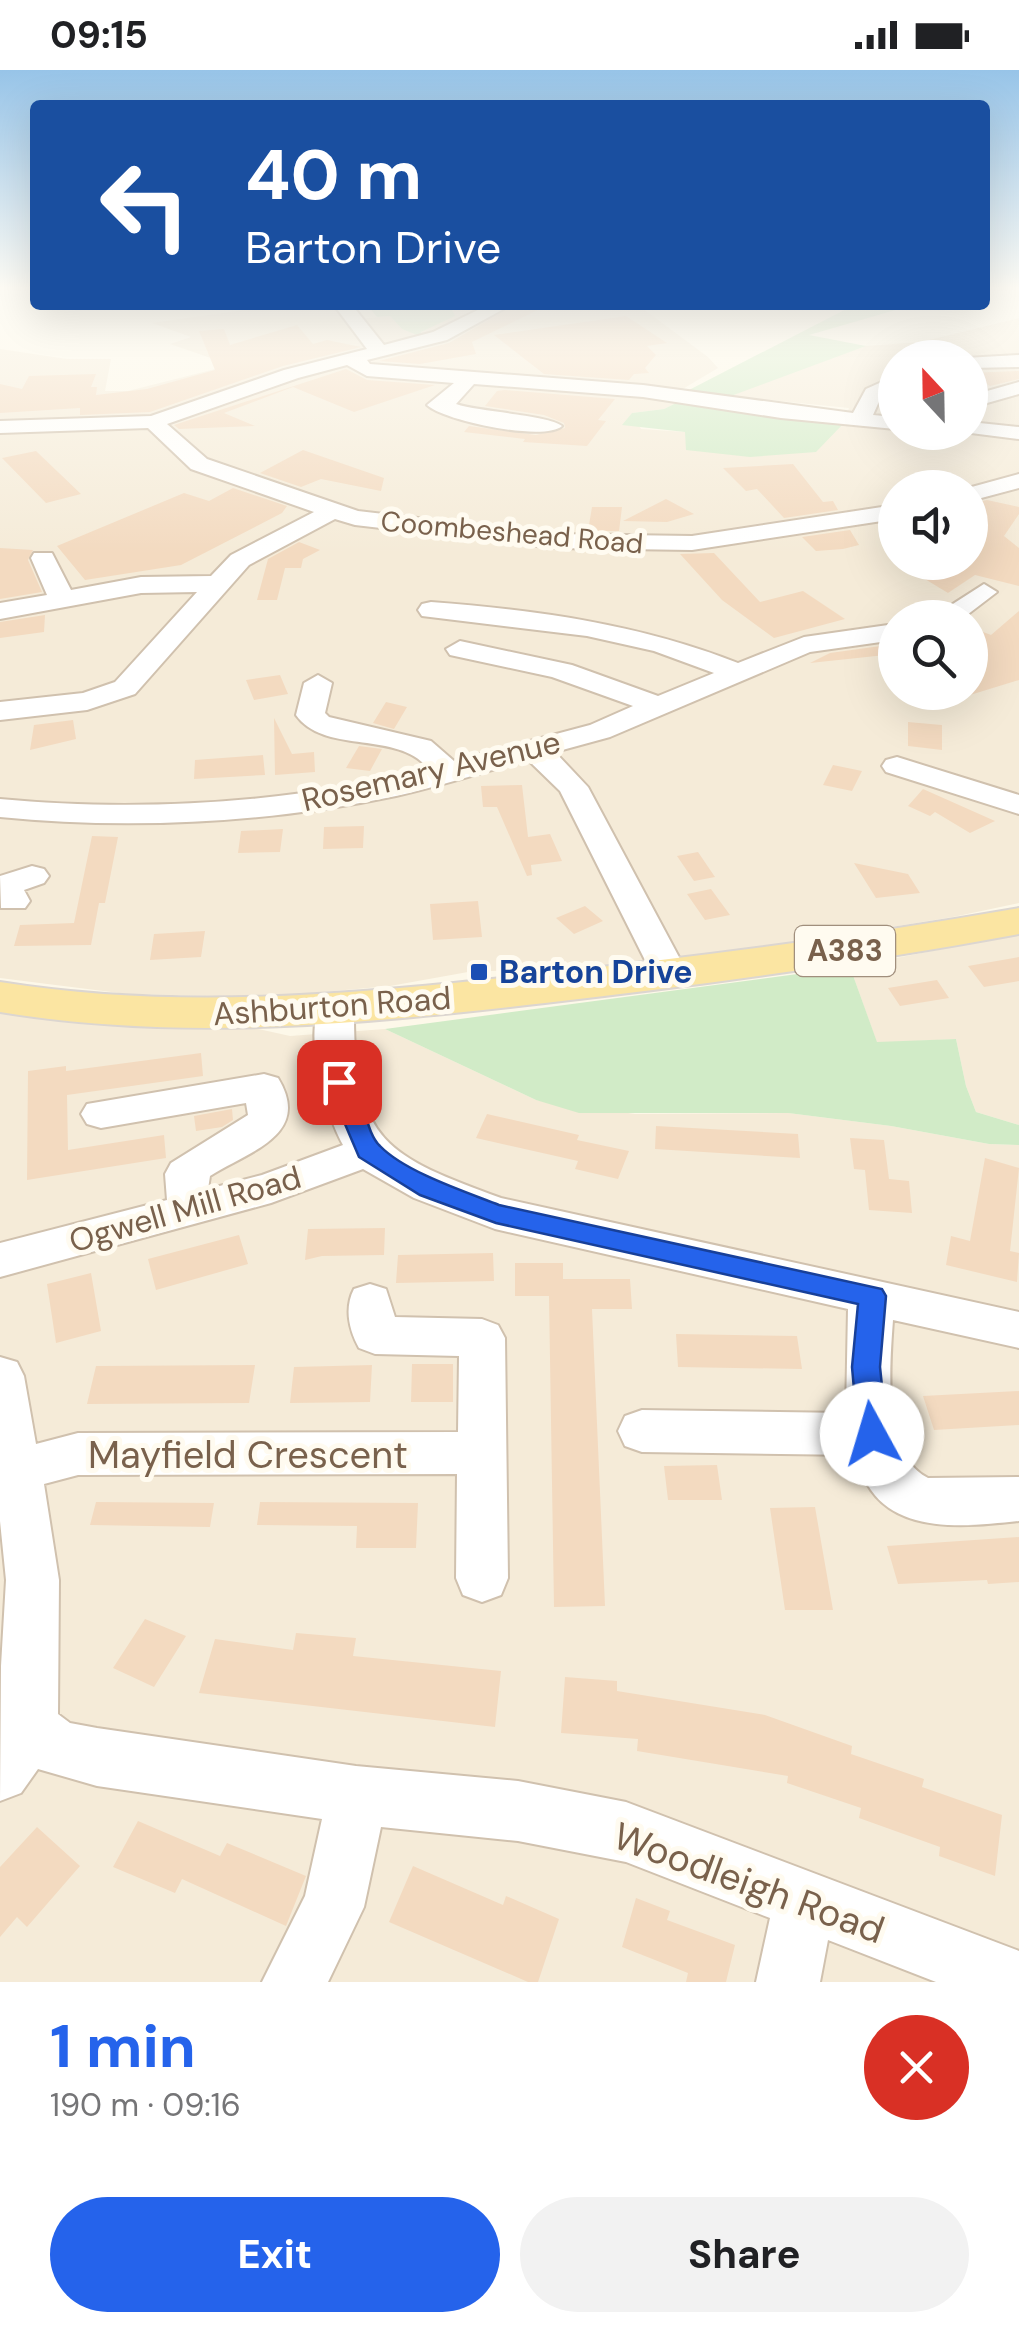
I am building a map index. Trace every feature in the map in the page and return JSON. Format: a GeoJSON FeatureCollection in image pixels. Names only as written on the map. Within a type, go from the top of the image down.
{"type":"FeatureCollection","features":[{"type":"Feature","properties":{"kind":"main road","name":"Ashburton Road"},"geometry":{"type":"LineString","coordinates":[[0,997],[105,1012],[239,1015],[335,1010],[816,956],[1019,921]]}},
{"type":"Feature","properties":{"kind":"street"},"geometry":{"type":"LineString","coordinates":[[0,427],[153,422],[292,375]]}},
{"type":"Feature","properties":{"kind":"street"},"geometry":{"type":"LineString","coordinates":[[457,375],[644,391],[878,422]]}},
{"type":"Feature","properties":{"kind":"street"},"geometry":{"type":"LineString","coordinates":[[469,377],[459,391],[430,406],[480,419],[543,422]]}},
{"type":"Feature","properties":{"kind":"street"},"geometry":{"type":"LineString","coordinates":[[988,397],[1019,388]]}},
{"type":"Feature","properties":{"kind":"street"},"geometry":{"type":"LineString","coordinates":[[860,420],[878,390]]}},
{"type":"Feature","properties":{"kind":"street","name":"Coombeshead Road"},"geometry":{"type":"LineString","coordinates":[[153,422],[169,436],[179,453],[199,464],[333,511],[377,522],[467,533],[643,545],[784,532],[878,515]]}},
{"type":"Feature","properties":{"kind":"street"},"geometry":{"type":"LineString","coordinates":[[988,430],[1019,433]]}},
{"type":"Feature","properties":{"kind":"street"},"geometry":{"type":"LineString","coordinates":[[988,489],[1019,481]]}},
{"type":"Feature","properties":{"kind":"street"},"geometry":{"type":"LineString","coordinates":[[0,711],[87,701],[125,688],[251,551],[333,511]]}},
{"type":"Feature","properties":{"kind":"street"},"geometry":{"type":"LineString","coordinates":[[43,556],[63,601]]}},
{"type":"Feature","properties":{"kind":"street"},"geometry":{"type":"LineString","coordinates":[[0,611],[141,584],[219,584]]}},
{"type":"Feature","properties":{"kind":"street"},"geometry":{"type":"LineString","coordinates":[[971,600],[983,592]]}},
{"type":"Feature","properties":{"kind":"street"},"geometry":{"type":"LineString","coordinates":[[431,610],[592,626],[689,651],[738,673]]}},
{"type":"Feature","properties":{"kind":"street","name":"Rosemary Avenue"},"geometry":{"type":"LineString","coordinates":[[0,808],[61,814],[247,808],[337,797],[448,774],[534,750],[658,708],[786,651],[878,634]]}},
{"type":"Feature","properties":{"kind":"street"},"geometry":{"type":"LineString","coordinates":[[460,649],[566,673],[616,688],[658,708]]}},
{"type":"Feature","properties":{"kind":"street"},"geometry":{"type":"LineString","coordinates":[[318,683],[310,715],[319,723],[420,747],[434,756],[448,774]]}},
{"type":"Feature","properties":{"kind":"street"},"geometry":{"type":"LineString","coordinates":[[534,750],[574,787],[670,974]]}},
{"type":"Feature","properties":{"kind":"street"},"geometry":{"type":"LineString","coordinates":[[898,766],[1019,805]]}},
{"type":"Feature","properties":{"kind":"street"},"geometry":{"type":"LineString","coordinates":[[335,1010],[339,1082],[368,1151],[430,1188],[496,1214],[1019,1330]]}},
{"type":"Feature","properties":{"kind":"street"},"geometry":{"type":"LineString","coordinates":[[102,1114],[264,1087],[268,1118],[256,1136],[199,1162],[186,1174],[190,1211]]}},
{"type":"Feature","properties":{"kind":"street","name":"Ogwell Mill Road"},"geometry":{"type":"LineString","coordinates":[[0,1260],[272,1188],[368,1151]]}},
{"type":"Feature","properties":{"kind":"street"},"geometry":{"type":"LineString","coordinates":[[872,1296],[866,1367],[872,1434],[888,1474],[904,1492],[928,1501],[1019,1499]]}},
{"type":"Feature","properties":{"kind":"street"},"geometry":{"type":"LineString","coordinates":[[370,1302],[374,1335],[482,1338],[482,1578]]}},
{"type":"Feature","properties":{"kind":"street"},"geometry":{"type":"LineString","coordinates":[[0,1376],[7,1442],[32,1560],[34,1610],[28,1709],[16,1751]]}},
{"type":"Feature","properties":{"kind":"street"},"geometry":{"type":"LineString","coordinates":[[642,1431],[872,1434]]}},
{"type":"Feature","properties":{"kind":"street","name":"Mayfield Crescent"},"geometry":{"type":"LineString","coordinates":[[7,1442],[78,1454],[484,1453]]}},
{"type":"Feature","properties":{"kind":"street","name":"Woodleigh Road"},"geometry":{"type":"LineString","coordinates":[[16,1751],[58,1749],[97,1758],[356,1794],[518,1811],[626,1832],[1018,1982]]}},
{"type":"Feature","properties":{"kind":"street"},"geometry":{"type":"LineString","coordinates":[[294,1982],[333,1907],[344,1868],[356,1794]]}},
{"type":"Feature","properties":{"kind":"street"},"geometry":{"type":"LineString","coordinates":[[788,1982],[804,1902]]}},
{"type":"Feature","properties":{"kind":"shaded area"},"geometry":{"type":"Polygon","coordinates":[[[0,375],[108,375],[105,391],[128,391],[190,375],[706,375],[681,390],[680,401],[664,409],[632,413],[641,429],[686,432],[686,450],[844,423],[849,408],[731,396],[775,377],[878,375],[878,450],[988,450],[988,375],[1019,375],[1019,903],[738,952],[608,966],[468,972],[390,986],[267,997],[127,994],[0,978],[0,375]]]}},
{"type":"Feature","properties":{"kind":"shaded area"},"geometry":{"type":"Polygon","coordinates":[[[1019,934],[1019,1125],[976,1112],[956,1039],[877,1043],[850,967],[1019,934]]]}},
{"type":"Feature","properties":{"kind":"shaded area"},"geometry":{"type":"Polygon","coordinates":[[[0,1013],[148,1026],[250,1027],[290,1036],[385,1029],[536,1100],[635,1114],[788,1113],[989,1144],[1019,1145],[1019,1982],[0,1982],[0,1013]]]}},
{"type":"Feature","properties":{"kind":"green space"},"geometry":{"type":"Polygon","coordinates":[[[718,375],[787,375],[731,396],[689,390],[718,375]]]}},
{"type":"Feature","properties":{"kind":"green space"},"geometry":{"type":"Polygon","coordinates":[[[680,401],[844,423],[816,452],[750,457],[686,450],[685,432],[622,425],[632,413],[664,409],[680,401]]]}},
{"type":"Feature","properties":{"kind":"green space"},"geometry":{"type":"Polygon","coordinates":[[[850,967],[877,1042],[956,1039],[976,1112],[1019,1125],[1019,1145],[989,1144],[788,1113],[579,1113],[536,1100],[385,1029],[850,967]]]}},
{"type":"Feature","properties":{"kind":"building"},"geometry":{"type":"Polygon","coordinates":[[[96,375],[91,387],[97,387],[96,395],[147,389],[196,375],[256,375],[150,412],[80,415],[80,408],[0,413],[0,384],[22,389],[29,376],[96,375]]]}},
{"type":"Feature","properties":{"kind":"building"},"geometry":{"type":"Polygon","coordinates":[[[327,375],[435,385],[354,412],[293,387],[224,413],[255,426],[179,429],[174,425],[327,375]]]}},
{"type":"Feature","properties":{"kind":"building"},"geometry":{"type":"Polygon","coordinates":[[[561,375],[633,375],[629,380],[561,375]]]}},
{"type":"Feature","properties":{"kind":"building"},"geometry":{"type":"Polygon","coordinates":[[[988,375],[1019,375],[1019,379],[988,385],[988,375]]]}},
{"type":"Feature","properties":{"kind":"building"},"geometry":{"type":"Polygon","coordinates":[[[497,391],[615,399],[598,420],[606,421],[587,446],[523,442],[525,439],[464,432],[469,426],[536,435],[565,428],[564,423],[544,415],[485,406],[497,391]]]}},
{"type":"Feature","properties":{"kind":"building"},"geometry":{"type":"Polygon","coordinates":[[[303,450],[384,478],[381,491],[321,479],[301,487],[260,473],[303,450]]]}},
{"type":"Feature","properties":{"kind":"building"},"geometry":{"type":"Polygon","coordinates":[[[36,451],[81,494],[46,503],[2,458],[36,451]]]}},
{"type":"Feature","properties":{"kind":"building"},"geometry":{"type":"Polygon","coordinates":[[[793,464],[823,502],[833,501],[838,510],[784,518],[757,489],[746,491],[723,468],[793,464]]]}},
{"type":"Feature","properties":{"kind":"building"},"geometry":{"type":"Polygon","coordinates":[[[233,488],[287,506],[282,513],[181,565],[85,580],[57,546],[184,493],[209,501],[233,488]]]}},
{"type":"Feature","properties":{"kind":"building"},"geometry":{"type":"Polygon","coordinates":[[[666,499],[694,514],[667,522],[623,521],[666,499]]]}},
{"type":"Feature","properties":{"kind":"building"},"geometry":{"type":"Polygon","coordinates":[[[988,500],[1019,507],[1019,514],[1004,536],[1019,548],[1019,586],[988,578],[988,500]]]}},
{"type":"Feature","properties":{"kind":"building"},"geometry":{"type":"Polygon","coordinates":[[[592,507],[622,507],[619,531],[588,531],[592,507]]]}},
{"type":"Feature","properties":{"kind":"building"},"geometry":{"type":"Polygon","coordinates":[[[850,530],[859,545],[843,549],[816,551],[802,537],[850,530]]]}},
{"type":"Feature","properties":{"kind":"building"},"geometry":{"type":"Polygon","coordinates":[[[299,542],[320,550],[303,559],[301,568],[285,568],[277,600],[257,600],[268,559],[299,542]]]}},
{"type":"Feature","properties":{"kind":"building"},"geometry":{"type":"Polygon","coordinates":[[[0,548],[33,550],[28,560],[42,592],[0,599],[0,548]]]}},
{"type":"Feature","properties":{"kind":"building"},"geometry":{"type":"Polygon","coordinates":[[[714,553],[760,602],[803,591],[845,619],[774,638],[722,600],[680,554],[714,553]]]}},
{"type":"Feature","properties":{"kind":"building"},"geometry":{"type":"Polygon","coordinates":[[[927,580],[968,580],[948,593],[927,580]]]}},
{"type":"Feature","properties":{"kind":"building"},"geometry":{"type":"Polygon","coordinates":[[[1019,611],[1019,680],[988,689],[988,634],[1019,611]]]}},
{"type":"Feature","properties":{"kind":"building"},"geometry":{"type":"Polygon","coordinates":[[[45,615],[44,632],[0,638],[0,622],[45,615]]]}},
{"type":"Feature","properties":{"kind":"building"},"geometry":{"type":"Polygon","coordinates":[[[878,646],[878,656],[810,663],[830,653],[878,646]]]}},
{"type":"Feature","properties":{"kind":"building"},"geometry":{"type":"Polygon","coordinates":[[[280,675],[288,694],[254,700],[246,680],[280,675]]]}},
{"type":"Feature","properties":{"kind":"building"},"geometry":{"type":"Polygon","coordinates":[[[386,702],[407,707],[394,729],[373,723],[386,702]]]}},
{"type":"Feature","properties":{"kind":"building"},"geometry":{"type":"Polygon","coordinates":[[[274,718],[292,754],[314,752],[315,772],[275,775],[274,718]]]}},
{"type":"Feature","properties":{"kind":"building"},"geometry":{"type":"Polygon","coordinates":[[[73,720],[76,739],[30,750],[34,725],[73,720]]]}},
{"type":"Feature","properties":{"kind":"building"},"geometry":{"type":"Polygon","coordinates":[[[908,722],[942,725],[942,750],[908,746],[908,722]]]}},
{"type":"Feature","properties":{"kind":"building"},"geometry":{"type":"Polygon","coordinates":[[[359,746],[382,749],[370,771],[346,768],[359,746]]]}},
{"type":"Feature","properties":{"kind":"building"},"geometry":{"type":"Polygon","coordinates":[[[263,755],[265,775],[194,779],[195,760],[263,755]]]}},
{"type":"Feature","properties":{"kind":"building"},"geometry":{"type":"Polygon","coordinates":[[[833,765],[862,771],[852,791],[823,785],[833,765]]]}},
{"type":"Feature","properties":{"kind":"building"},"geometry":{"type":"Polygon","coordinates":[[[522,785],[528,837],[550,834],[562,861],[531,865],[532,875],[527,876],[497,807],[483,807],[481,786],[522,785]]]}},
{"type":"Feature","properties":{"kind":"building"},"geometry":{"type":"Polygon","coordinates":[[[923,789],[995,821],[970,833],[935,812],[930,816],[908,806],[923,789]]]}},
{"type":"Feature","properties":{"kind":"building"},"geometry":{"type":"Polygon","coordinates":[[[364,826],[363,848],[323,849],[324,827],[364,826]]]}},
{"type":"Feature","properties":{"kind":"building"},"geometry":{"type":"Polygon","coordinates":[[[283,829],[280,852],[238,853],[241,831],[283,829]]]}},
{"type":"Feature","properties":{"kind":"building"},"geometry":{"type":"Polygon","coordinates":[[[92,836],[118,837],[105,903],[99,903],[91,945],[14,946],[20,925],[74,923],[92,836]]]}},
{"type":"Feature","properties":{"kind":"building"},"geometry":{"type":"Polygon","coordinates":[[[698,852],[715,877],[694,881],[677,856],[698,852]]]}},
{"type":"Feature","properties":{"kind":"building"},"geometry":{"type":"Polygon","coordinates":[[[854,863],[908,874],[920,893],[876,898],[854,863]]]}},
{"type":"Feature","properties":{"kind":"building"},"geometry":{"type":"Polygon","coordinates":[[[711,889],[730,915],[705,920],[687,894],[711,889]]]}},
{"type":"Feature","properties":{"kind":"building"},"geometry":{"type":"Polygon","coordinates":[[[478,901],[482,937],[433,940],[430,904],[478,901]]]}},
{"type":"Feature","properties":{"kind":"building"},"geometry":{"type":"Polygon","coordinates":[[[585,906],[603,921],[574,934],[556,918],[585,906]]]}},
{"type":"Feature","properties":{"kind":"building"},"geometry":{"type":"Polygon","coordinates":[[[205,931],[201,957],[150,960],[154,934],[205,931]]]}},
{"type":"Feature","properties":{"kind":"building"},"geometry":{"type":"Polygon","coordinates":[[[1019,957],[1019,981],[984,987],[968,966],[1019,957]]]}},
{"type":"Feature","properties":{"kind":"building"},"geometry":{"type":"Polygon","coordinates":[[[937,980],[949,998],[900,1006],[888,988],[937,980]]]}},
{"type":"Feature","properties":{"kind":"building"},"geometry":{"type":"Polygon","coordinates":[[[201,1053],[203,1076],[67,1095],[68,1150],[164,1135],[166,1158],[27,1180],[28,1071],[66,1066],[66,1071],[201,1053]]]}},
{"type":"Feature","properties":{"kind":"building"},"geometry":{"type":"Polygon","coordinates":[[[232,1109],[233,1120],[222,1127],[196,1131],[194,1116],[232,1109]]]}},
{"type":"Feature","properties":{"kind":"building"},"geometry":{"type":"Polygon","coordinates":[[[487,1114],[629,1151],[618,1179],[575,1169],[578,1161],[476,1138],[487,1114]]]}},
{"type":"Feature","properties":{"kind":"building"},"geometry":{"type":"Polygon","coordinates":[[[656,1126],[798,1134],[800,1158],[655,1149],[656,1126]]]}},
{"type":"Feature","properties":{"kind":"building"},"geometry":{"type":"Polygon","coordinates":[[[850,1138],[884,1140],[889,1179],[909,1181],[912,1213],[869,1210],[865,1170],[854,1169],[850,1138]]]}},
{"type":"Feature","properties":{"kind":"building"},"geometry":{"type":"Polygon","coordinates":[[[985,1158],[1019,1168],[1010,1251],[1019,1253],[1017,1282],[946,1265],[951,1236],[970,1241],[985,1158]]]}},
{"type":"Feature","properties":{"kind":"building"},"geometry":{"type":"Polygon","coordinates":[[[385,1228],[384,1255],[305,1260],[308,1229],[385,1228]]]}},
{"type":"Feature","properties":{"kind":"building"},"geometry":{"type":"Polygon","coordinates":[[[239,1235],[248,1264],[156,1290],[148,1259],[239,1235]]]}},
{"type":"Feature","properties":{"kind":"building"},"geometry":{"type":"Polygon","coordinates":[[[493,1253],[494,1281],[396,1283],[398,1255],[493,1253]]]}},
{"type":"Feature","properties":{"kind":"building"},"geometry":{"type":"Polygon","coordinates":[[[515,1263],[563,1263],[563,1279],[630,1279],[632,1309],[592,1309],[605,1606],[554,1607],[549,1296],[515,1296],[515,1263]]]}},
{"type":"Feature","properties":{"kind":"building"},"geometry":{"type":"Polygon","coordinates":[[[91,1273],[101,1331],[56,1343],[47,1284],[91,1273]]]}},
{"type":"Feature","properties":{"kind":"building"},"geometry":{"type":"Polygon","coordinates":[[[676,1334],[797,1336],[802,1369],[678,1367],[676,1334]]]}},
{"type":"Feature","properties":{"kind":"building"},"geometry":{"type":"Polygon","coordinates":[[[412,1364],[453,1364],[453,1402],[411,1402],[412,1364]]]}},
{"type":"Feature","properties":{"kind":"building"},"geometry":{"type":"Polygon","coordinates":[[[255,1365],[249,1403],[87,1404],[96,1366],[255,1365]]]}},
{"type":"Feature","properties":{"kind":"building"},"geometry":{"type":"Polygon","coordinates":[[[372,1365],[370,1402],[290,1403],[294,1367],[372,1365]]]}},
{"type":"Feature","properties":{"kind":"building"},"geometry":{"type":"Polygon","coordinates":[[[1019,1391],[1019,1425],[934,1430],[923,1396],[1019,1391]]]}},
{"type":"Feature","properties":{"kind":"building"},"geometry":{"type":"Polygon","coordinates":[[[717,1465],[722,1500],[668,1500],[664,1466],[717,1465]]]}},
{"type":"Feature","properties":{"kind":"building"},"geometry":{"type":"Polygon","coordinates":[[[96,1502],[214,1503],[210,1527],[90,1525],[96,1502]]]}},
{"type":"Feature","properties":{"kind":"building"},"geometry":{"type":"Polygon","coordinates":[[[260,1502],[418,1503],[416,1548],[356,1548],[357,1526],[257,1525],[260,1502]]]}},
{"type":"Feature","properties":{"kind":"building"},"geometry":{"type":"Polygon","coordinates":[[[815,1507],[833,1610],[785,1610],[770,1508],[815,1507]]]}},
{"type":"Feature","properties":{"kind":"building"},"geometry":{"type":"Polygon","coordinates":[[[1019,1537],[1019,1582],[898,1584],[887,1546],[1019,1537]]]}},
{"type":"Feature","properties":{"kind":"building"},"geometry":{"type":"Polygon","coordinates":[[[145,1619],[186,1636],[154,1687],[113,1668],[145,1619]]]}},
{"type":"Feature","properties":{"kind":"building"},"geometry":{"type":"Polygon","coordinates":[[[296,1633],[356,1638],[353,1656],[501,1671],[495,1727],[199,1693],[215,1639],[293,1650],[296,1633]]]}},
{"type":"Feature","properties":{"kind":"building"},"geometry":{"type":"Polygon","coordinates":[[[565,1677],[617,1681],[617,1691],[765,1715],[852,1746],[851,1754],[924,1779],[922,1787],[1002,1815],[995,1876],[939,1856],[940,1847],[859,1818],[861,1808],[787,1783],[788,1776],[637,1751],[638,1739],[561,1733],[565,1677]]]}},
{"type":"Feature","properties":{"kind":"building"},"geometry":{"type":"Polygon","coordinates":[[[138,1821],[220,1856],[227,1843],[306,1876],[286,1926],[182,1879],[175,1893],[113,1867],[138,1821]]]}},
{"type":"Feature","properties":{"kind":"building"},"geometry":{"type":"Polygon","coordinates":[[[37,1827],[80,1866],[27,1927],[17,1917],[0,1937],[0,1867],[37,1827]]]}},
{"type":"Feature","properties":{"kind":"building"},"geometry":{"type":"Polygon","coordinates":[[[413,1866],[503,1905],[506,1896],[559,1919],[538,1982],[528,1982],[389,1922],[413,1866]]]}},
{"type":"Feature","properties":{"kind":"building"},"geometry":{"type":"Polygon","coordinates":[[[636,1898],[670,1911],[667,1920],[735,1945],[726,1982],[686,1982],[688,1973],[622,1947],[636,1898]]]}},
{"type":"Feature","properties":{"kind":"place","name":"Barton Drive"},"geometry":{"type":"Point","coordinates":[479,972]}},
{"type":"Feature","properties":{"kind":"route"},"geometry":{"type":"LineString","coordinates":[[339,1082],[368,1151],[430,1188],[496,1214],[872,1296],[866,1367],[872,1434]]}}]}
